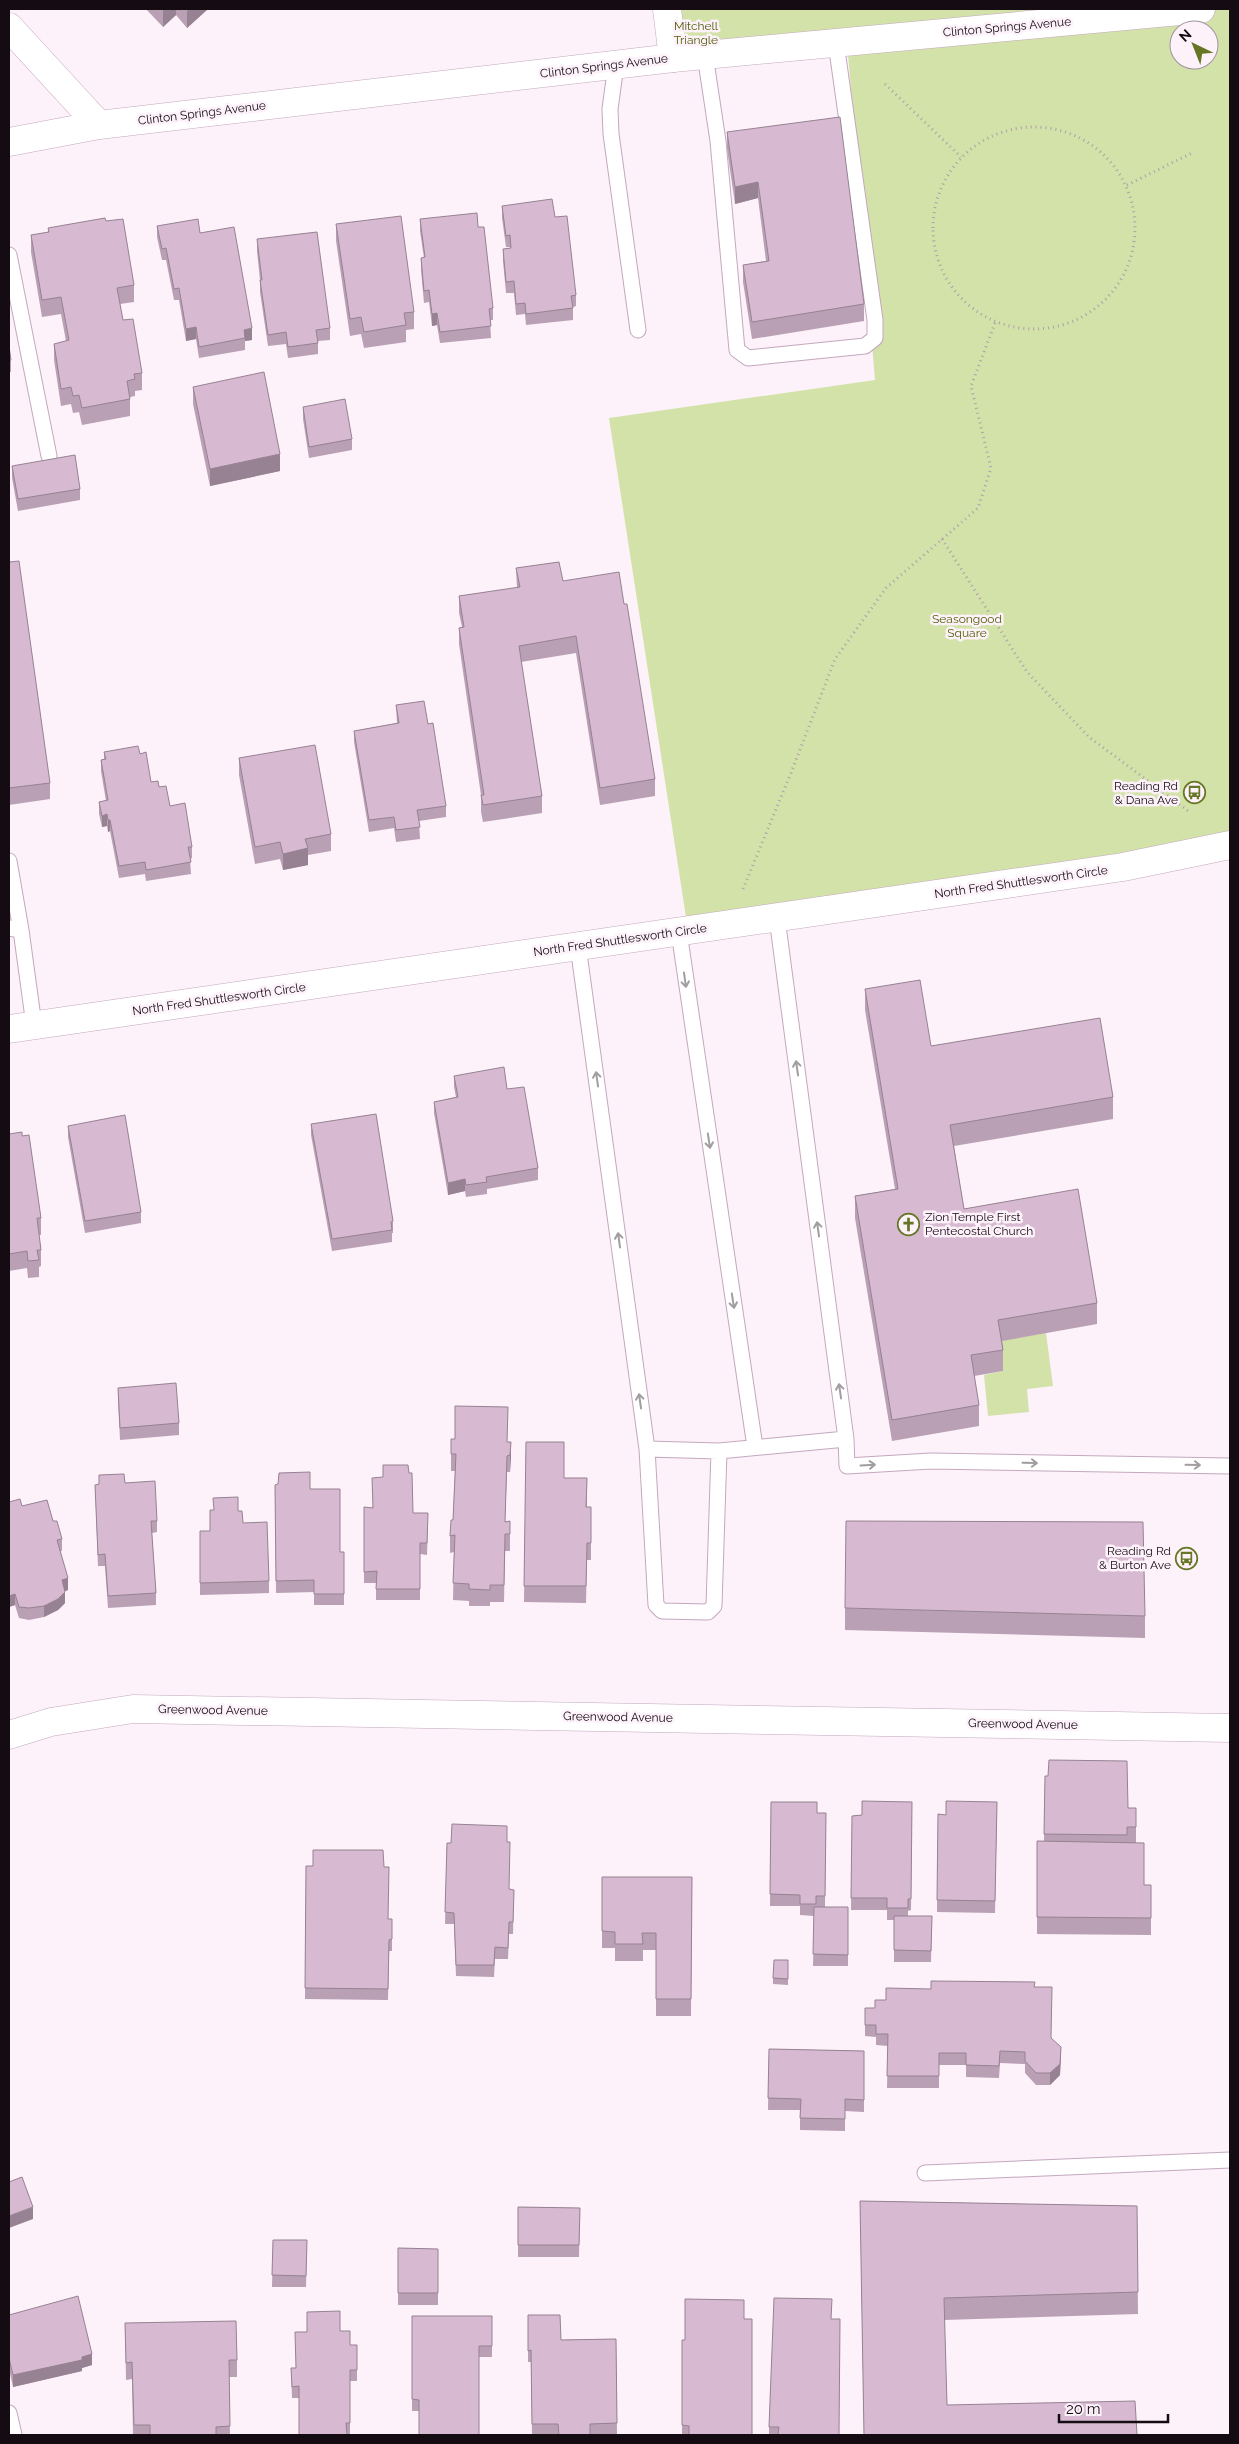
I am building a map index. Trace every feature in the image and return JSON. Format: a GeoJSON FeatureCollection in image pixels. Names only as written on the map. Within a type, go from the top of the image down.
{"type":"FeatureCollection","features":[{"type":"Feature","properties":{"kind":"street"},"geometry":{"type":"LineString","coordinates":[[668,9],[673,58]]}},
{"type":"Feature","properties":{"kind":"street","name":"Clinton Springs Avenue"},"geometry":{"type":"LineString","coordinates":[[9,142],[99,125],[673,58],[1201,9]]}},
{"type":"Feature","properties":{"kind":"street"},"geometry":{"type":"LineString","coordinates":[[9,27],[99,125]]}},
{"type":"Feature","properties":{"kind":"street","name":"North Fred Shuttlesworth Circle"},"geometry":{"type":"LineString","coordinates":[[21,1027],[1123,867],[1230,845]]}},
{"type":"Feature","properties":{"kind":"street","name":"Greenwood Avenue"},"geometry":{"type":"LineString","coordinates":[[9,1735],[51,1722],[133,1709],[1230,1728]]}},
{"type":"Feature","properties":{"kind":"lane"},"geometry":{"type":"LineString","coordinates":[[705,55],[718,141],[737,350],[748,358],[865,346],[875,338],[875,320],[836,43]]}},
{"type":"Feature","properties":{"kind":"lane"},"geometry":{"type":"LineString","coordinates":[[616,65],[610,109],[611,134],[638,330]]}},
{"type":"Feature","properties":{"kind":"lane"},"geometry":{"type":"LineString","coordinates":[[9,255],[50,456]]}},
{"type":"Feature","properties":{"kind":"lane"},"geometry":{"type":"LineString","coordinates":[[9,861],[21,1027]]}},
{"type":"Feature","properties":{"kind":"lane"},"geometry":{"type":"LineString","coordinates":[[777,918],[846,1439],[847,1466],[931,1462],[1230,1466]]}},
{"type":"Feature","properties":{"kind":"lane"},"geometry":{"type":"LineString","coordinates":[[679,932],[755,1447]]}},
{"type":"Feature","properties":{"kind":"lane"},"geometry":{"type":"LineString","coordinates":[[578,946],[647,1449],[656,1605],[662,1611],[708,1612],[714,1606],[719,1451]]}},
{"type":"Feature","properties":{"kind":"lane"},"geometry":{"type":"LineString","coordinates":[[647,1449],[719,1451],[846,1439]]}},
{"type":"Feature","properties":{"kind":"lane"},"geometry":{"type":"LineString","coordinates":[[925,2174],[1230,2160]]}},
{"type":"Feature","properties":{"kind":"lane"},"geometry":{"type":"LineString","coordinates":[[9,2413],[14,2435]]}},
{"type":"Feature","properties":{"kind":"path"},"geometry":{"type":"LineString","coordinates":[[884,84],[961,157]]}},
{"type":"Feature","properties":{"kind":"path"},"geometry":{"type":"LineString","coordinates":[[1044,126],[1073,134],[1095,146],[1113,164],[1127,185],[1136,219],[1133,253],[1119,285],[1095,310],[1064,326],[1029,330],[996,323],[971,309],[951,288],[938,263],[932,235],[934,206],[944,180],[961,157],[985,138],[1014,129],[1044,126]]}},
{"type":"Feature","properties":{"kind":"path"},"geometry":{"type":"LineString","coordinates":[[1127,185],[1194,152]]}},
{"type":"Feature","properties":{"kind":"path"},"geometry":{"type":"LineString","coordinates":[[728,924],[792,773],[835,659],[886,588],[978,508],[991,468],[971,386],[996,323]]}},
{"type":"Feature","properties":{"kind":"path"},"geometry":{"type":"LineString","coordinates":[[942,539],[1027,672],[1089,738],[1191,813]]}},
{"type":"Feature","properties":{"kind":"green space","name":"Seasongood Square"},"geometry":{"type":"Polygon","coordinates":[[[667,9],[1230,9],[1230,845],[688,930],[609,418],[875,380],[847,42],[673,58],[667,9]]]}},
{"type":"Feature","properties":{"kind":"green space"},"geometry":{"type":"Polygon","coordinates":[[[1046,1333],[1053,1386],[1027,1389],[1029,1412],[988,1416],[984,1375],[1003,1371],[998,1341],[1046,1333]]]}},
{"type":"Feature","properties":{"kind":"building"},"geometry":{"type":"Polygon","coordinates":[[[840,117],[864,304],[752,322],[743,265],[769,261],[758,182],[735,187],[727,132],[840,117]]]}},
{"type":"Feature","properties":{"kind":"building"},"geometry":{"type":"Polygon","coordinates":[[[552,199],[555,217],[567,216],[576,295],[571,296],[573,308],[526,314],[525,303],[516,304],[514,281],[506,282],[503,249],[511,248],[510,235],[506,236],[502,206],[552,199]]]}},
{"type":"Feature","properties":{"kind":"building"},"geometry":{"type":"Polygon","coordinates":[[[477,213],[478,227],[484,227],[493,308],[489,309],[491,326],[440,332],[437,313],[432,314],[429,290],[424,291],[421,258],[425,257],[420,219],[477,213]]]}},
{"type":"Feature","properties":{"kind":"building"},"geometry":{"type":"Polygon","coordinates":[[[401,216],[414,312],[404,313],[406,325],[364,332],[361,317],[350,319],[336,224],[401,216]]]}},
{"type":"Feature","properties":{"kind":"building"},"geometry":{"type":"Polygon","coordinates":[[[105,218],[106,221],[123,219],[134,285],[117,288],[123,320],[133,319],[142,373],[134,374],[135,379],[127,381],[130,399],[82,408],[79,395],[73,396],[71,387],[61,389],[54,344],[69,340],[61,297],[42,300],[31,235],[49,232],[48,228],[105,218]]]}},
{"type":"Feature","properties":{"kind":"building"},"geometry":{"type":"Polygon","coordinates":[[[198,219],[200,233],[234,227],[252,328],[244,330],[245,338],[199,347],[196,327],[186,329],[179,288],[174,289],[166,248],[162,249],[157,226],[198,219]]]}},
{"type":"Feature","properties":{"kind":"building"},"geometry":{"type":"Polygon","coordinates":[[[317,232],[330,328],[316,330],[318,343],[288,347],[286,332],[268,335],[260,280],[262,280],[257,239],[317,232]]]}},
{"type":"Feature","properties":{"kind":"building"},"geometry":{"type":"Polygon","coordinates":[[[264,372],[280,454],[210,469],[193,387],[264,372]]]}},
{"type":"Feature","properties":{"kind":"building"},"geometry":{"type":"Polygon","coordinates":[[[345,399],[352,439],[309,447],[303,407],[345,399]]]}},
{"type":"Feature","properties":{"kind":"building"},"geometry":{"type":"Polygon","coordinates":[[[75,455],[80,489],[18,499],[12,466],[75,455]]]}},
{"type":"Feature","properties":{"kind":"building"},"geometry":{"type":"Polygon","coordinates":[[[19,561],[50,783],[9,788],[9,562],[19,561]]]}},
{"type":"Feature","properties":{"kind":"building"},"geometry":{"type":"Polygon","coordinates":[[[559,562],[563,581],[619,572],[624,604],[627,604],[655,779],[600,788],[576,636],[519,646],[542,796],[483,805],[481,795],[484,795],[459,628],[464,627],[459,596],[520,587],[516,568],[559,562]]]}},
{"type":"Feature","properties":{"kind":"building"},"geometry":{"type":"Polygon","coordinates":[[[424,701],[428,724],[433,723],[446,806],[417,810],[420,827],[396,830],[394,817],[369,820],[354,731],[399,723],[396,705],[424,701]]]}},
{"type":"Feature","properties":{"kind":"building"},"geometry":{"type":"Polygon","coordinates":[[[315,745],[331,834],[305,839],[308,848],[283,854],[280,842],[255,847],[239,758],[315,745]]]}},
{"type":"Feature","properties":{"kind":"building"},"geometry":{"type":"Polygon","coordinates":[[[138,746],[140,754],[146,752],[151,782],[158,781],[159,787],[166,786],[170,806],[185,803],[192,847],[188,847],[191,862],[146,870],[145,862],[119,866],[110,820],[108,820],[107,814],[102,816],[99,802],[108,800],[101,760],[106,759],[104,752],[138,746]]]}},
{"type":"Feature","properties":{"kind":"building","name":"Zion Temple First Pentecostal Church"},"geometry":{"type":"Polygon","coordinates":[[[920,980],[931,1046],[1100,1018],[1113,1097],[950,1125],[964,1209],[1078,1189],[1097,1303],[998,1320],[1003,1350],[971,1355],[979,1405],[892,1420],[855,1196],[898,1189],[865,989],[920,980]]]}},
{"type":"Feature","properties":{"kind":"building"},"geometry":{"type":"Polygon","coordinates":[[[504,1067],[507,1089],[524,1087],[538,1168],[486,1177],[487,1182],[466,1185],[465,1179],[448,1183],[434,1102],[458,1097],[454,1076],[504,1067]]]}},
{"type":"Feature","properties":{"kind":"building"},"geometry":{"type":"Polygon","coordinates":[[[376,1114],[393,1221],[391,1222],[392,1230],[332,1239],[311,1124],[376,1114]]]}},
{"type":"Feature","properties":{"kind":"building"},"geometry":{"type":"Polygon","coordinates":[[[125,1115],[141,1212],[85,1221],[68,1126],[125,1115]]]}},
{"type":"Feature","properties":{"kind":"building"},"geometry":{"type":"Polygon","coordinates":[[[22,1132],[22,1136],[29,1135],[41,1218],[37,1218],[41,1250],[37,1250],[39,1260],[28,1261],[27,1251],[9,1254],[9,1134],[22,1132]]]}},
{"type":"Feature","properties":{"kind":"building"},"geometry":{"type":"Polygon","coordinates":[[[176,1383],[179,1423],[120,1428],[118,1388],[176,1383]]]}},
{"type":"Feature","properties":{"kind":"building"},"geometry":{"type":"Polygon","coordinates":[[[455,1406],[508,1407],[507,1442],[511,1442],[510,1455],[507,1456],[505,1522],[510,1521],[510,1534],[505,1534],[504,1585],[490,1585],[490,1590],[469,1589],[469,1584],[453,1583],[455,1535],[450,1536],[451,1520],[453,1520],[456,1454],[451,1454],[451,1439],[455,1439],[455,1406]]]}},
{"type":"Feature","properties":{"kind":"building"},"geometry":{"type":"Polygon","coordinates":[[[526,1442],[564,1442],[564,1478],[587,1478],[586,1507],[591,1507],[591,1543],[587,1543],[586,1586],[524,1586],[526,1442]]]}},
{"type":"Feature","properties":{"kind":"building"},"geometry":{"type":"Polygon","coordinates":[[[383,1465],[408,1465],[409,1473],[412,1473],[413,1513],[428,1513],[427,1543],[420,1543],[420,1589],[376,1589],[377,1571],[364,1572],[364,1507],[373,1508],[372,1478],[383,1477],[383,1465]]]}},
{"type":"Feature","properties":{"kind":"building"},"geometry":{"type":"Polygon","coordinates":[[[310,1472],[310,1489],[340,1489],[340,1552],[344,1552],[344,1594],[314,1594],[314,1580],[276,1581],[275,1485],[278,1484],[279,1473],[310,1472]]]}},
{"type":"Feature","properties":{"kind":"building"},"geometry":{"type":"Polygon","coordinates":[[[124,1474],[125,1483],[155,1481],[157,1521],[151,1521],[156,1593],[108,1596],[105,1554],[98,1555],[95,1485],[99,1484],[99,1475],[124,1474]]]}},
{"type":"Feature","properties":{"kind":"building"},"geometry":{"type":"Polygon","coordinates":[[[238,1497],[238,1511],[242,1511],[243,1523],[267,1522],[269,1581],[200,1583],[200,1531],[210,1531],[210,1510],[214,1510],[213,1498],[238,1497]]]}},
{"type":"Feature","properties":{"kind":"building"},"geometry":{"type":"Polygon","coordinates":[[[20,1499],[22,1506],[47,1500],[53,1521],[57,1521],[62,1539],[57,1540],[68,1578],[62,1580],[65,1592],[58,1599],[44,1606],[19,1607],[15,1594],[9,1596],[9,1502],[20,1499]]]}},
{"type":"Feature","properties":{"kind":"building"},"geometry":{"type":"Polygon","coordinates":[[[846,1521],[1143,1522],[1145,1616],[845,1608],[846,1521]]]}},
{"type":"Feature","properties":{"kind":"building"},"geometry":{"type":"Polygon","coordinates":[[[1049,1760],[1127,1761],[1128,1808],[1136,1808],[1136,1827],[1127,1827],[1127,1835],[1044,1834],[1045,1776],[1048,1776],[1049,1760]]]}},
{"type":"Feature","properties":{"kind":"building"},"geometry":{"type":"Polygon","coordinates":[[[862,1801],[912,1802],[911,1899],[908,1899],[908,1908],[887,1908],[887,1898],[851,1898],[852,1816],[862,1815],[862,1801]]]}},
{"type":"Feature","properties":{"kind":"building"},"geometry":{"type":"Polygon","coordinates":[[[946,1801],[997,1802],[995,1901],[937,1900],[938,1814],[946,1815],[946,1801]]]}},
{"type":"Feature","properties":{"kind":"building"},"geometry":{"type":"Polygon","coordinates":[[[771,1802],[817,1802],[817,1813],[826,1813],[825,1896],[816,1896],[816,1904],[800,1904],[800,1895],[770,1894],[771,1802]]]}},
{"type":"Feature","properties":{"kind":"building"},"geometry":{"type":"Polygon","coordinates":[[[452,1824],[507,1826],[507,1842],[510,1842],[509,1889],[514,1890],[513,1922],[509,1922],[508,1948],[495,1947],[494,1965],[456,1965],[454,1913],[445,1912],[447,1843],[451,1843],[452,1824]]]}},
{"type":"Feature","properties":{"kind":"building"},"geometry":{"type":"Polygon","coordinates":[[[1037,1841],[1144,1843],[1144,1885],[1151,1885],[1151,1918],[1037,1917],[1037,1841]]]}},
{"type":"Feature","properties":{"kind":"building"},"geometry":{"type":"Polygon","coordinates":[[[313,1850],[383,1850],[384,1867],[389,1867],[388,1919],[392,1919],[392,1939],[389,1940],[388,1989],[305,1988],[306,1866],[313,1866],[313,1850]]]}},
{"type":"Feature","properties":{"kind":"building"},"geometry":{"type":"Polygon","coordinates":[[[602,1877],[692,1877],[691,1999],[656,1999],[656,1933],[642,1933],[643,1944],[615,1944],[615,1932],[602,1931],[602,1877]]]}},
{"type":"Feature","properties":{"kind":"building"},"geometry":{"type":"Polygon","coordinates":[[[814,1907],[848,1907],[848,1955],[813,1954],[814,1907]]]}},
{"type":"Feature","properties":{"kind":"building"},"geometry":{"type":"Polygon","coordinates":[[[894,1916],[932,1916],[931,1951],[894,1950],[894,1916]]]}},
{"type":"Feature","properties":{"kind":"building"},"geometry":{"type":"Polygon","coordinates":[[[774,1960],[788,1960],[788,1979],[773,1978],[774,1960]]]}},
{"type":"Feature","properties":{"kind":"building"},"geometry":{"type":"Polygon","coordinates":[[[931,1981],[1035,1982],[1034,1987],[1052,1987],[1051,2038],[1061,2047],[1060,2064],[1050,2073],[1036,2073],[1025,2061],[1025,2052],[1000,2051],[999,2066],[966,2065],[966,2053],[939,2053],[939,2076],[887,2076],[888,2034],[876,2034],[876,2025],[865,2025],[865,2008],[875,2008],[875,2000],[886,2000],[886,1988],[931,1989],[931,1981]]]}},
{"type":"Feature","properties":{"kind":"building"},"geometry":{"type":"Polygon","coordinates":[[[769,2049],[864,2051],[864,2100],[845,2099],[845,2119],[800,2118],[801,2099],[768,2098],[769,2049]]]}},
{"type":"Feature","properties":{"kind":"building"},"geometry":{"type":"Polygon","coordinates":[[[22,2177],[33,2207],[9,2216],[9,2182],[22,2177]]]}},
{"type":"Feature","properties":{"kind":"building"},"geometry":{"type":"Polygon","coordinates":[[[860,2201],[1137,2206],[1138,2292],[944,2298],[947,2405],[1135,2401],[1137,2435],[864,2435],[860,2201]]]}},
{"type":"Feature","properties":{"kind":"building"},"geometry":{"type":"Polygon","coordinates":[[[518,2207],[580,2208],[579,2245],[518,2245],[518,2207]]]}},
{"type":"Feature","properties":{"kind":"building"},"geometry":{"type":"Polygon","coordinates":[[[273,2240],[307,2240],[306,2276],[272,2275],[273,2240]]]}},
{"type":"Feature","properties":{"kind":"building"},"geometry":{"type":"Polygon","coordinates":[[[398,2248],[438,2249],[438,2293],[398,2293],[398,2248]]]}},
{"type":"Feature","properties":{"kind":"building"},"geometry":{"type":"Polygon","coordinates":[[[78,2296],[92,2354],[82,2357],[82,2360],[13,2375],[9,2358],[9,2315],[78,2296]]]}},
{"type":"Feature","properties":{"kind":"building"},"geometry":{"type":"Polygon","coordinates":[[[774,2298],[832,2299],[831,2319],[840,2319],[839,2435],[778,2435],[779,2427],[769,2427],[774,2298]]]}},
{"type":"Feature","properties":{"kind":"building"},"geometry":{"type":"Polygon","coordinates":[[[685,2299],[744,2300],[744,2319],[752,2319],[752,2435],[689,2435],[689,2426],[682,2425],[682,2340],[685,2340],[685,2299]]]}},
{"type":"Feature","properties":{"kind":"building"},"geometry":{"type":"Polygon","coordinates":[[[340,2311],[340,2331],[350,2331],[350,2345],[357,2345],[357,2370],[350,2370],[350,2423],[346,2423],[347,2435],[299,2435],[299,2386],[292,2387],[291,2368],[296,2368],[295,2332],[307,2332],[307,2312],[340,2311]]]}},
{"type":"Feature","properties":{"kind":"building"},"geometry":{"type":"Polygon","coordinates":[[[528,2315],[560,2315],[561,2340],[616,2339],[617,2423],[590,2424],[590,2435],[559,2435],[558,2424],[532,2424],[531,2350],[528,2351],[528,2315]]]}},
{"type":"Feature","properties":{"kind":"building"},"geometry":{"type":"Polygon","coordinates":[[[412,2316],[492,2316],[492,2346],[479,2346],[479,2435],[419,2435],[419,2400],[412,2399],[412,2316]]]}},
{"type":"Feature","properties":{"kind":"building"},"geometry":{"type":"Polygon","coordinates":[[[236,2321],[237,2360],[229,2360],[230,2426],[216,2427],[216,2435],[150,2435],[150,2425],[134,2425],[132,2362],[126,2363],[125,2323],[236,2321]]]}},
{"type":"Feature","properties":{"kind":"place","name":"Reading Rd & Dana Ave"},"geometry":{"type":"Point","coordinates":[1194,793]}},
{"type":"Feature","properties":{"kind":"place","name":"Zion Temple First Pentecostal Church"},"geometry":{"type":"Point","coordinates":[909,1224]}},
{"type":"Feature","properties":{"kind":"place","name":"Reading Rd & Burton Ave"},"geometry":{"type":"Point","coordinates":[1187,1558]}},
{"type":"Feature","properties":{"kind":"park label","name":"Mitchell Triangle"},"geometry":{"type":"Point","coordinates":[696,33]}}]}
